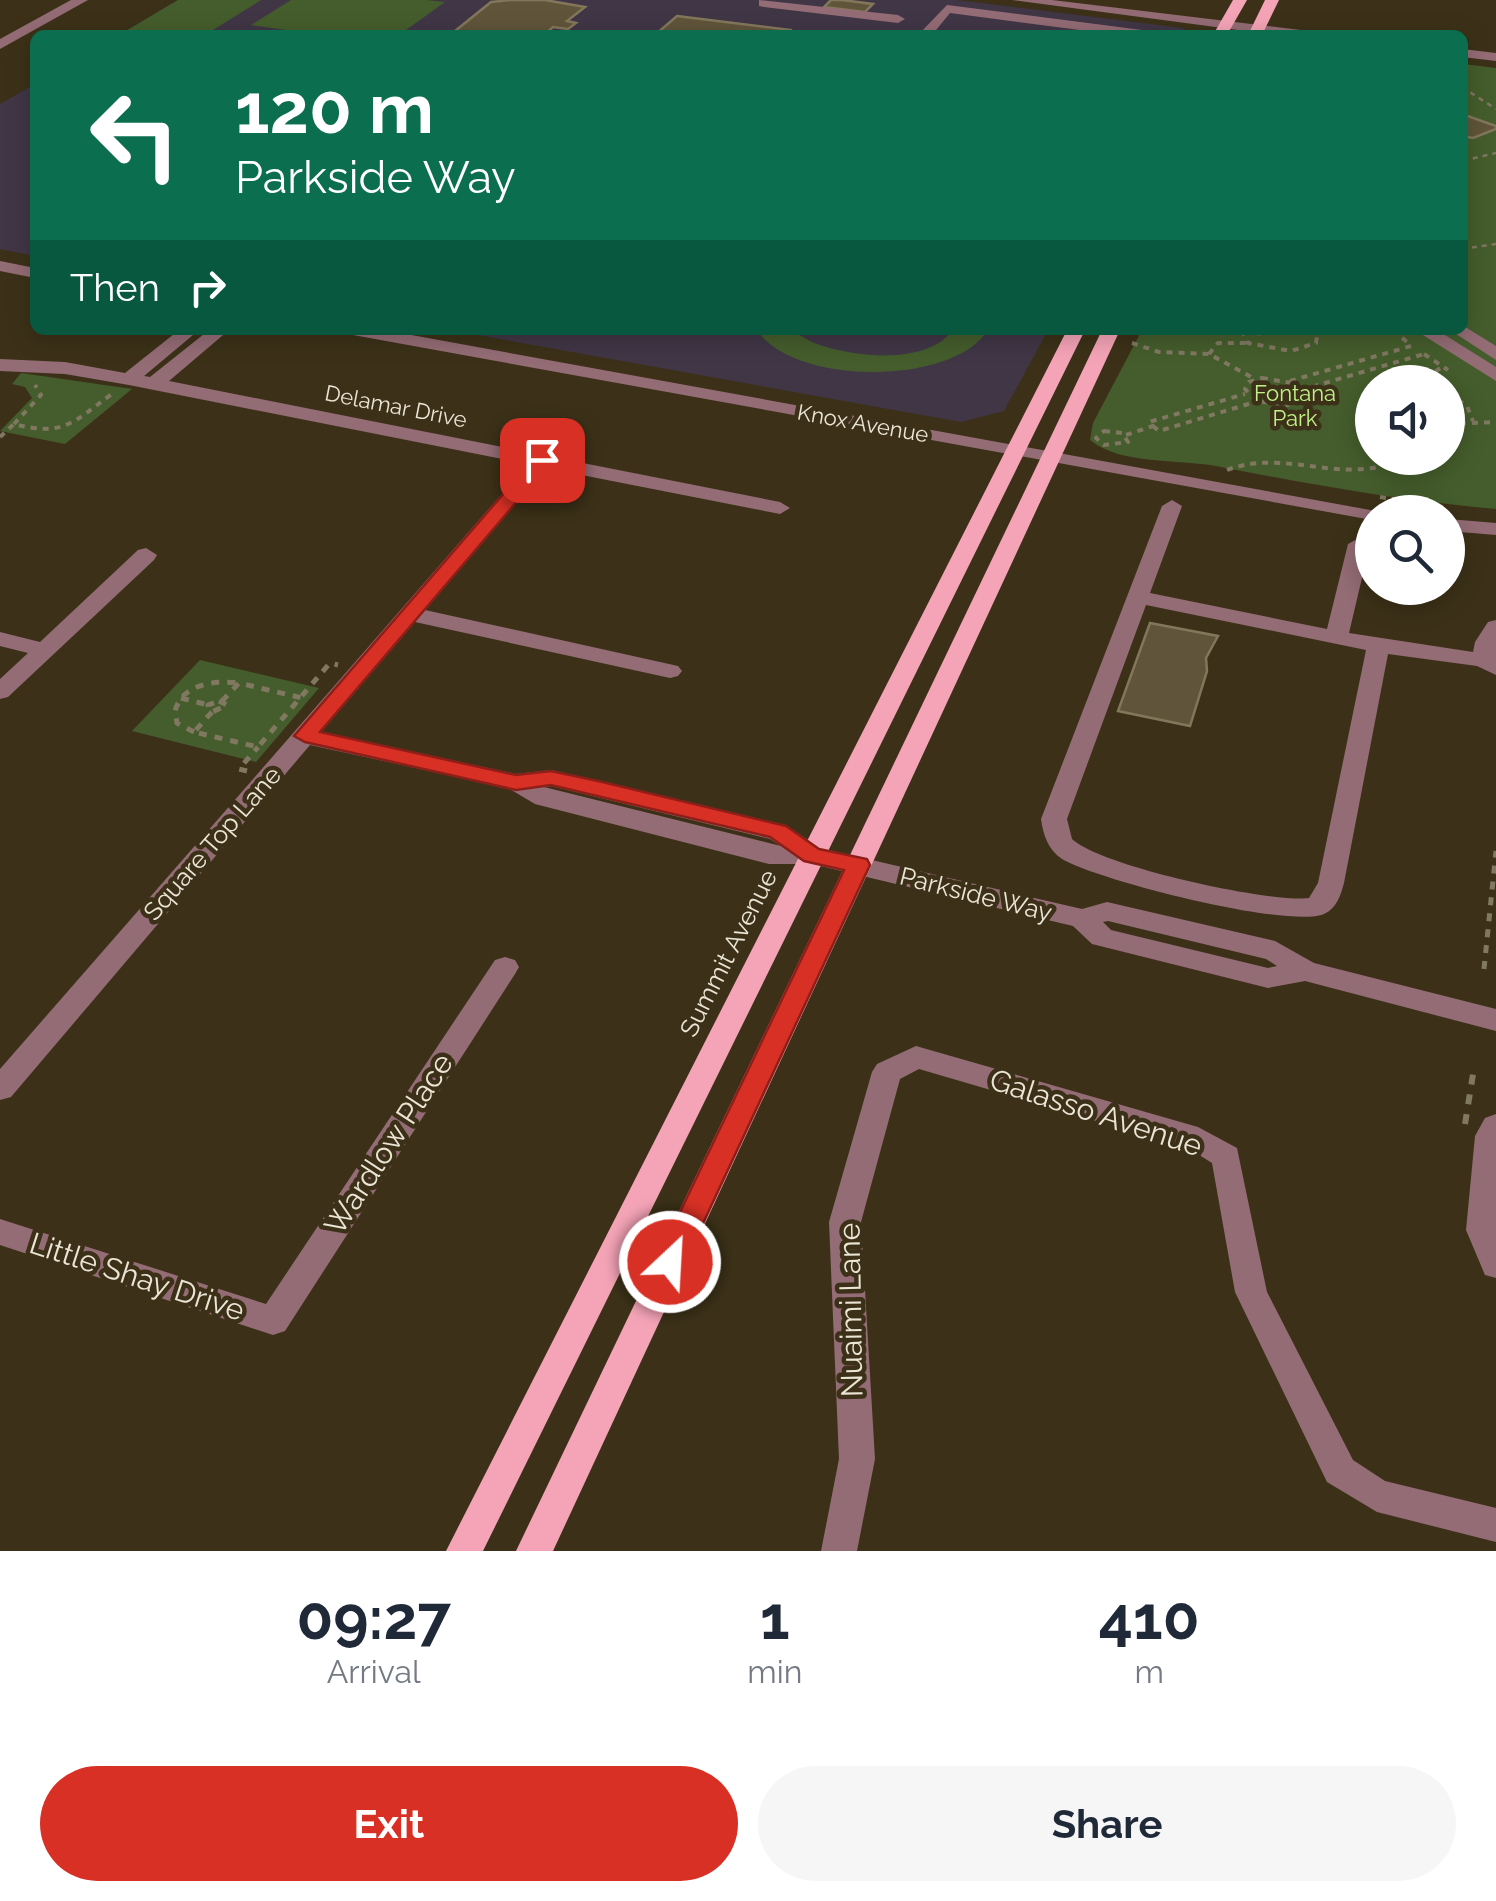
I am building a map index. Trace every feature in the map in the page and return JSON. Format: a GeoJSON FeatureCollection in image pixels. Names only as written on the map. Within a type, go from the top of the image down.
{"type":"FeatureCollection","features":[{"type":"Feature","properties":{"kind":"main road"},"geometry":{"type":"LineString","coordinates":[[1223,30],[1240,0]]}},
{"type":"Feature","properties":{"kind":"main road"},"geometry":{"type":"LineString","coordinates":[[1257,30],[1272,0]]}},
{"type":"Feature","properties":{"kind":"main road","name":"Summit Avenue"},"geometry":{"type":"LineString","coordinates":[[464,1551],[1073,335]]}},
{"type":"Feature","properties":{"kind":"main road"},"geometry":{"type":"LineString","coordinates":[[534,1551],[1109,335]]}},
{"type":"Feature","properties":{"kind":"street"},"geometry":{"type":"LineString","coordinates":[[0,45],[82,0]]}},
{"type":"Feature","properties":{"kind":"street"},"geometry":{"type":"LineString","coordinates":[[767,0],[764,2],[898,20]]}},
{"type":"Feature","properties":{"kind":"street"},"geometry":{"type":"LineString","coordinates":[[872,0],[911,5],[889,30]]}},
{"type":"Feature","properties":{"kind":"street"},"geometry":{"type":"LineString","coordinates":[[1020,0],[1223,30]]}},
{"type":"Feature","properties":{"kind":"street"},"geometry":{"type":"LineString","coordinates":[[929,30],[947,9],[1111,30]]}},
{"type":"Feature","properties":{"kind":"street"},"geometry":{"type":"LineString","coordinates":[[1468,54],[1496,57]]}},
{"type":"Feature","properties":{"kind":"street"},"geometry":{"type":"LineString","coordinates":[[0,266],[30,272]]}},
{"type":"Feature","properties":{"kind":"street"},"geometry":{"type":"LineString","coordinates":[[129,379],[184,335]]}},
{"type":"Feature","properties":{"kind":"street"},"geometry":{"type":"LineString","coordinates":[[154,384],[214,335]]}},
{"type":"Feature","properties":{"kind":"street","name":"Knox Avenue"},"geometry":{"type":"LineString","coordinates":[[381,335],[1355,511]]}},
{"type":"Feature","properties":{"kind":"street"},"geometry":{"type":"LineString","coordinates":[[1467,335],[1496,354]]}},
{"type":"Feature","properties":{"kind":"street"},"geometry":{"type":"LineString","coordinates":[[1418,338],[1496,374]]}},
{"type":"Feature","properties":{"kind":"street","name":"Delamar Drive"},"geometry":{"type":"LineString","coordinates":[[0,365],[66,368],[129,379],[780,508]]}},
{"type":"Feature","properties":{"kind":"street","name":"Square Top Lane"},"geometry":{"type":"LineString","coordinates":[[0,1089],[542,460]]}},
{"type":"Feature","properties":{"kind":"street"},"geometry":{"type":"LineString","coordinates":[[1172,506],[1054,819],[1058,840],[1071,852],[1132,874],[1289,911],[1316,907],[1327,898],[1378,646]]}},
{"type":"Feature","properties":{"kind":"street"},"geometry":{"type":"LineString","coordinates":[[1465,526],[1496,529]]}},
{"type":"Feature","properties":{"kind":"street"},"geometry":{"type":"LineString","coordinates":[[0,692],[146,555]]}},
{"type":"Feature","properties":{"kind":"street"},"geometry":{"type":"LineString","coordinates":[[1336,638],[1355,560]]}},
{"type":"Feature","properties":{"kind":"street"},"geometry":{"type":"LineString","coordinates":[[1138,597],[1378,646],[1490,664],[1486,642],[1496,627]]}},
{"type":"Feature","properties":{"kind":"street"},"geometry":{"type":"LineString","coordinates":[[410,614],[670,671]]}},
{"type":"Feature","properties":{"kind":"street"},"geometry":{"type":"LineString","coordinates":[[0,639],[45,650]]}},
{"type":"Feature","properties":{"kind":"street","name":"Parkside Way"},"geometry":{"type":"LineString","coordinates":[[305,736],[516,782],[544,798],[623,807],[769,855],[812,855],[1082,920],[1102,937],[1268,978],[1305,970],[1496,1020]]}},
{"type":"Feature","properties":{"kind":"street","name":"Wardlow Place"},"geometry":{"type":"LineString","coordinates":[[273,1321],[505,968]]}},
{"type":"Feature","properties":{"kind":"street","name":"Galasso Avenue"},"geometry":{"type":"LineString","coordinates":[[886,1072],[916,1057],[1198,1139],[1226,1157],[1251,1292],[1340,1471],[1377,1494],[1496,1526]]}},
{"type":"Feature","properties":{"kind":"street","name":"Nuaimi Lane"},"geometry":{"type":"LineString","coordinates":[[840,1551],[857,1459],[845,1222],[886,1072]]}},
{"type":"Feature","properties":{"kind":"street"},"geometry":{"type":"LineString","coordinates":[[1496,1126],[1482,1230],[1496,1264]]}},
{"type":"Feature","properties":{"kind":"street","name":"Little Shay Drive"},"geometry":{"type":"LineString","coordinates":[[0,1232],[273,1321]]}},
{"type":"Feature","properties":{"kind":"path"},"geometry":{"type":"LineString","coordinates":[[1468,91],[1496,110]]}},
{"type":"Feature","properties":{"kind":"path"},"geometry":{"type":"LineString","coordinates":[[1468,160],[1496,153]]}},
{"type":"Feature","properties":{"kind":"path"},"geometry":{"type":"LineString","coordinates":[[1468,248],[1496,244]]}},
{"type":"Feature","properties":{"kind":"path"},"geometry":{"type":"LineString","coordinates":[[1244,335],[1248,343]]}},
{"type":"Feature","properties":{"kind":"path"},"geometry":{"type":"LineString","coordinates":[[1209,354],[1218,343],[1300,351],[1316,343],[1317,335]]}},
{"type":"Feature","properties":{"kind":"path"},"geometry":{"type":"LineString","coordinates":[[1132,343],[1159,352],[1209,354],[1255,380],[1289,382],[1418,338]]}},
{"type":"Feature","properties":{"kind":"path"},"geometry":{"type":"LineString","coordinates":[[1387,365],[1424,354]]}},
{"type":"Feature","properties":{"kind":"path"},"geometry":{"type":"LineString","coordinates":[[1344,365],[1355,373]]}},
{"type":"Feature","properties":{"kind":"path"},"geometry":{"type":"LineString","coordinates":[[1289,382],[1301,390],[1355,375]]}},
{"type":"Feature","properties":{"kind":"path"},"geometry":{"type":"LineString","coordinates":[[1245,394],[1246,385],[1255,380]]}},
{"type":"Feature","properties":{"kind":"path"},"geometry":{"type":"LineString","coordinates":[[0,437],[40,398],[36,385],[27,382]]}},
{"type":"Feature","properties":{"kind":"path"},"geometry":{"type":"LineString","coordinates":[[14,424],[38,432],[68,428],[116,392],[100,389]]}},
{"type":"Feature","properties":{"kind":"path"},"geometry":{"type":"LineString","coordinates":[[1245,394],[1149,422],[1159,430],[1256,402],[1288,406],[1300,401],[1301,390]]}},
{"type":"Feature","properties":{"kind":"path"},"geometry":{"type":"LineString","coordinates":[[1245,394],[1256,402]]}},
{"type":"Feature","properties":{"kind":"path"},"geometry":{"type":"LineString","coordinates":[[1465,405],[1474,421]]}},
{"type":"Feature","properties":{"kind":"path"},"geometry":{"type":"LineString","coordinates":[[1187,411],[1197,420]]}},
{"type":"Feature","properties":{"kind":"path"},"geometry":{"type":"LineString","coordinates":[[1465,422],[1496,422]]}},
{"type":"Feature","properties":{"kind":"path"},"geometry":{"type":"LineString","coordinates":[[1089,423],[1101,432],[1126,435],[1153,426]]}},
{"type":"Feature","properties":{"kind":"path"},"geometry":{"type":"LineString","coordinates":[[1101,432],[1098,442],[1111,447],[1126,444],[1126,435]]}},
{"type":"Feature","properties":{"kind":"path"},"geometry":{"type":"LineString","coordinates":[[1227,470],[1260,464],[1355,473]]}},
{"type":"Feature","properties":{"kind":"path"},"geometry":{"type":"LineString","coordinates":[[210,682],[239,683],[302,698],[258,747],[194,732],[175,720],[174,706],[180,698],[210,682]]}},
{"type":"Feature","properties":{"kind":"path"},"geometry":{"type":"LineString","coordinates":[[194,732],[210,708],[239,683]]}},
{"type":"Feature","properties":{"kind":"path"},"geometry":{"type":"LineString","coordinates":[[180,698],[210,708],[225,708],[222,701]]}},
{"type":"Feature","properties":{"kind":"path"},"geometry":{"type":"LineString","coordinates":[[1484,969],[1496,851]]}},
{"type":"Feature","properties":{"kind":"shaded area"},"geometry":{"type":"Polygon","coordinates":[[[178,0],[957,0],[1186,30],[127,30],[178,0]]]}},
{"type":"Feature","properties":{"kind":"shaded area"},"geometry":{"type":"Polygon","coordinates":[[[30,87],[30,255],[0,249],[0,104],[30,87]]]}},
{"type":"Feature","properties":{"kind":"shaded area"},"geometry":{"type":"Polygon","coordinates":[[[478,335],[1045,335],[1004,411],[961,422],[478,335]]]}},
{"type":"Feature","properties":{"kind":"green space"},"geometry":{"type":"Polygon","coordinates":[[[178,0],[261,0],[213,30],[127,30],[178,0]]]}},
{"type":"Feature","properties":{"kind":"green space"},"geometry":{"type":"Polygon","coordinates":[[[291,0],[445,2],[406,30],[286,30],[251,25],[291,0]]]}},
{"type":"Feature","properties":{"kind":"green space","name":"Fontana Park"},"geometry":{"type":"Polygon","coordinates":[[[1468,65],[1496,68],[1496,509],[1465,505],[1465,495],[1378,495],[1216,466],[1133,457],[1117,454],[1090,440],[1093,423],[1139,335],[1468,335],[1468,65]]]}},
{"type":"Feature","properties":{"kind":"green space"},"geometry":{"type":"Polygon","coordinates":[[[762,335],[800,335],[832,349],[889,355],[926,349],[948,335],[983,335],[970,348],[942,362],[873,372],[803,362],[776,348],[762,335]]]}},
{"type":"Feature","properties":{"kind":"green space"},"geometry":{"type":"Polygon","coordinates":[[[21,373],[132,389],[65,444],[0,431],[32,398],[25,387],[12,384],[21,373]]]}},
{"type":"Feature","properties":{"kind":"green space"},"geometry":{"type":"Polygon","coordinates":[[[200,660],[319,688],[256,762],[132,731],[200,660]]]}},
{"type":"Feature","properties":{"kind":"building"},"geometry":{"type":"Polygon","coordinates":[[[545,0],[585,7],[567,21],[576,23],[568,29],[456,30],[491,2],[545,0]]]}},
{"type":"Feature","properties":{"kind":"building"},"geometry":{"type":"Polygon","coordinates":[[[831,0],[873,4],[865,12],[824,7],[831,0]]]}},
{"type":"Feature","properties":{"kind":"building"},"geometry":{"type":"Polygon","coordinates":[[[677,16],[790,30],[661,30],[677,16]]]}},
{"type":"Feature","properties":{"kind":"building"},"geometry":{"type":"Polygon","coordinates":[[[1468,116],[1496,126],[1496,129],[1468,137],[1468,116]]]}},
{"type":"Feature","properties":{"kind":"building"},"geometry":{"type":"Polygon","coordinates":[[[1150,623],[1218,636],[1206,658],[1207,671],[1190,726],[1118,711],[1150,623]]]}},
{"type":"Feature","properties":{"kind":"route"},"geometry":{"type":"LineString","coordinates":[[542,460],[305,736],[516,782],[551,778],[778,832],[812,855],[858,865],[670,1262]]}}]}
